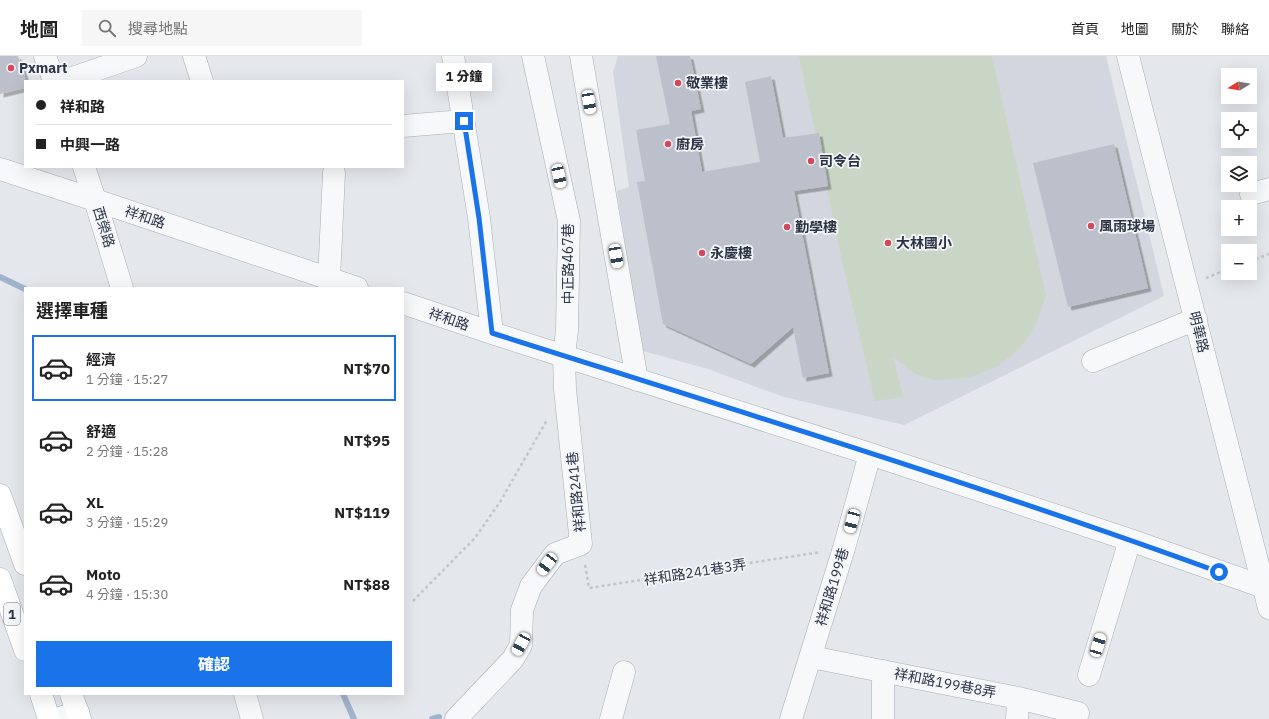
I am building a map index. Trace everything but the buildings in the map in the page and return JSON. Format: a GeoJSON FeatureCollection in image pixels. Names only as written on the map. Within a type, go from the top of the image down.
{"type":"FeatureCollection","features":[{"type":"Feature","properties":{"kind":"main road"},"geometry":{"type":"LineString","coordinates":[[0,494],[24,561]]}},
{"type":"Feature","properties":{"kind":"main road","name":"1"},"geometry":{"type":"LineString","coordinates":[[0,579],[24,647]]}},
{"type":"Feature","properties":{"kind":"main road"},"geometry":{"type":"LineString","coordinates":[[41,695],[50,719]]}},
{"type":"Feature","properties":{"kind":"street"},"geometry":{"type":"LineString","coordinates":[[45,56],[54,80]]}},
{"type":"Feature","properties":{"kind":"street"},"geometry":{"type":"LineString","coordinates":[[67,80],[136,56]]}},
{"type":"Feature","properties":{"kind":"street"},"geometry":{"type":"LineString","coordinates":[[194,56],[202,80]]}},
{"type":"Feature","properties":{"kind":"street"},"geometry":{"type":"LineString","coordinates":[[453,56],[479,218],[492,333]]}},
{"type":"Feature","properties":{"kind":"street","name":"中正路467巷"},"geometry":{"type":"LineString","coordinates":[[533,56],[569,221],[568,330],[564,356]]}},
{"type":"Feature","properties":{"kind":"street"},"geometry":{"type":"LineString","coordinates":[[581,56],[637,380]]}},
{"type":"Feature","properties":{"kind":"street","name":"明華路"},"geometry":{"type":"LineString","coordinates":[[1128,56],[1267,595]]}},
{"type":"Feature","properties":{"kind":"street"},"geometry":{"type":"LineString","coordinates":[[404,126],[464,121]]}},
{"type":"Feature","properties":{"kind":"street","name":"西榮路"},"geometry":{"type":"LineString","coordinates":[[84,168],[122,287]]}},
{"type":"Feature","properties":{"kind":"street","name":"祥和路"},"geometry":{"type":"LineString","coordinates":[[0,169],[354,287]]}},
{"type":"Feature","properties":{"kind":"street"},"geometry":{"type":"LineString","coordinates":[[329,279],[334,173]]}},
{"type":"Feature","properties":{"kind":"street","name":"祥和路"},"geometry":{"type":"LineString","coordinates":[[404,303],[1130,540],[1267,595]]}},
{"type":"Feature","properties":{"kind":"street"},"geometry":{"type":"LineString","coordinates":[[1092,361],[1196,319]]}},
{"type":"Feature","properties":{"kind":"street","name":"祥和路241巷"},"geometry":{"type":"LineString","coordinates":[[456,719],[512,659],[521,644],[522,610],[531,586],[555,554],[581,544],[565,389],[564,356]]}},
{"type":"Feature","properties":{"kind":"street","name":"祥和路199巷"},"geometry":{"type":"LineString","coordinates":[[791,719],[844,548],[870,454]]}},
{"type":"Feature","properties":{"kind":"street"},"geometry":{"type":"LineString","coordinates":[[1089,675],[1130,540]]}},
{"type":"Feature","properties":{"kind":"street","name":"祥和路199巷8弄"},"geometry":{"type":"LineString","coordinates":[[811,657],[883,671],[1017,709],[1078,713]]}},
{"type":"Feature","properties":{"kind":"street"},"geometry":{"type":"LineString","coordinates":[[883,671],[883,719]]}},
{"type":"Feature","properties":{"kind":"street"},"geometry":{"type":"LineString","coordinates":[[611,719],[624,672]]}},
{"type":"Feature","properties":{"kind":"street"},"geometry":{"type":"LineString","coordinates":[[245,695],[252,719]]}},
{"type":"Feature","properties":{"kind":"street"},"geometry":{"type":"LineString","coordinates":[[57,719],[76,708]]}},
{"type":"Feature","properties":{"kind":"path"},"geometry":{"type":"LineString","coordinates":[[1257,258],[1269,254]]}},
{"type":"Feature","properties":{"kind":"path"},"geometry":{"type":"LineString","coordinates":[[413,602],[475,538],[500,502],[565,389]]}},
{"type":"Feature","properties":{"kind":"path","name":"祥和路241巷3弄"},"geometry":{"type":"LineString","coordinates":[[581,544],[589,588],[844,548]]}},
{"type":"Feature","properties":{"kind":"shaded area","name":"大林國小"},"geometry":{"type":"Polygon","coordinates":[[[618,56],[1106,56],[1164,296],[904,425],[784,397],[708,369],[640,350],[617,191],[629,187],[613,72],[618,56]]]}},
{"type":"Feature","properties":{"kind":"green space"},"geometry":{"type":"Polygon","coordinates":[[[799,56],[992,56],[1046,296],[1034,328],[1019,349],[998,366],[969,378],[935,380],[915,374],[893,357],[903,397],[875,401],[845,274],[799,56]]]}},
{"type":"Feature","properties":{"kind":"waterway"},"geometry":{"type":"LineString","coordinates":[[0,277],[24,289]]}},
{"type":"Feature","properties":{"kind":"waterway"},"geometry":{"type":"LineString","coordinates":[[343,695],[354,719]]}},
{"type":"Feature","properties":{"kind":"waterway"},"geometry":{"type":"LineString","coordinates":[[432,719],[439,717]]}},
{"type":"Feature","properties":{"kind":"place","name":"Pxmart"},"geometry":{"type":"Point","coordinates":[11,68]}},
{"type":"Feature","properties":{"kind":"place","name":"敬業樓"},"geometry":{"type":"Point","coordinates":[678,83]}},
{"type":"Feature","properties":{"kind":"place","name":"廚房"},"geometry":{"type":"Point","coordinates":[668,144]}},
{"type":"Feature","properties":{"kind":"place","name":"司令台"},"geometry":{"type":"Point","coordinates":[811,161]}},
{"type":"Feature","properties":{"kind":"place","name":"風雨球場"},"geometry":{"type":"Point","coordinates":[1091,226]}},
{"type":"Feature","properties":{"kind":"place","name":"勤學樓"},"geometry":{"type":"Point","coordinates":[787,227]}},
{"type":"Feature","properties":{"kind":"place","name":"大林國小"},"geometry":{"type":"Point","coordinates":[888,243]}},
{"type":"Feature","properties":{"kind":"place","name":"永慶樓"},"geometry":{"type":"Point","coordinates":[702,253]}},
{"type":"Feature","properties":{"kind":"route"},"geometry":{"type":"LineString","coordinates":[[464,121],[479,218],[492,333],[870,454],[1130,540],[1219,572]]}}]}
